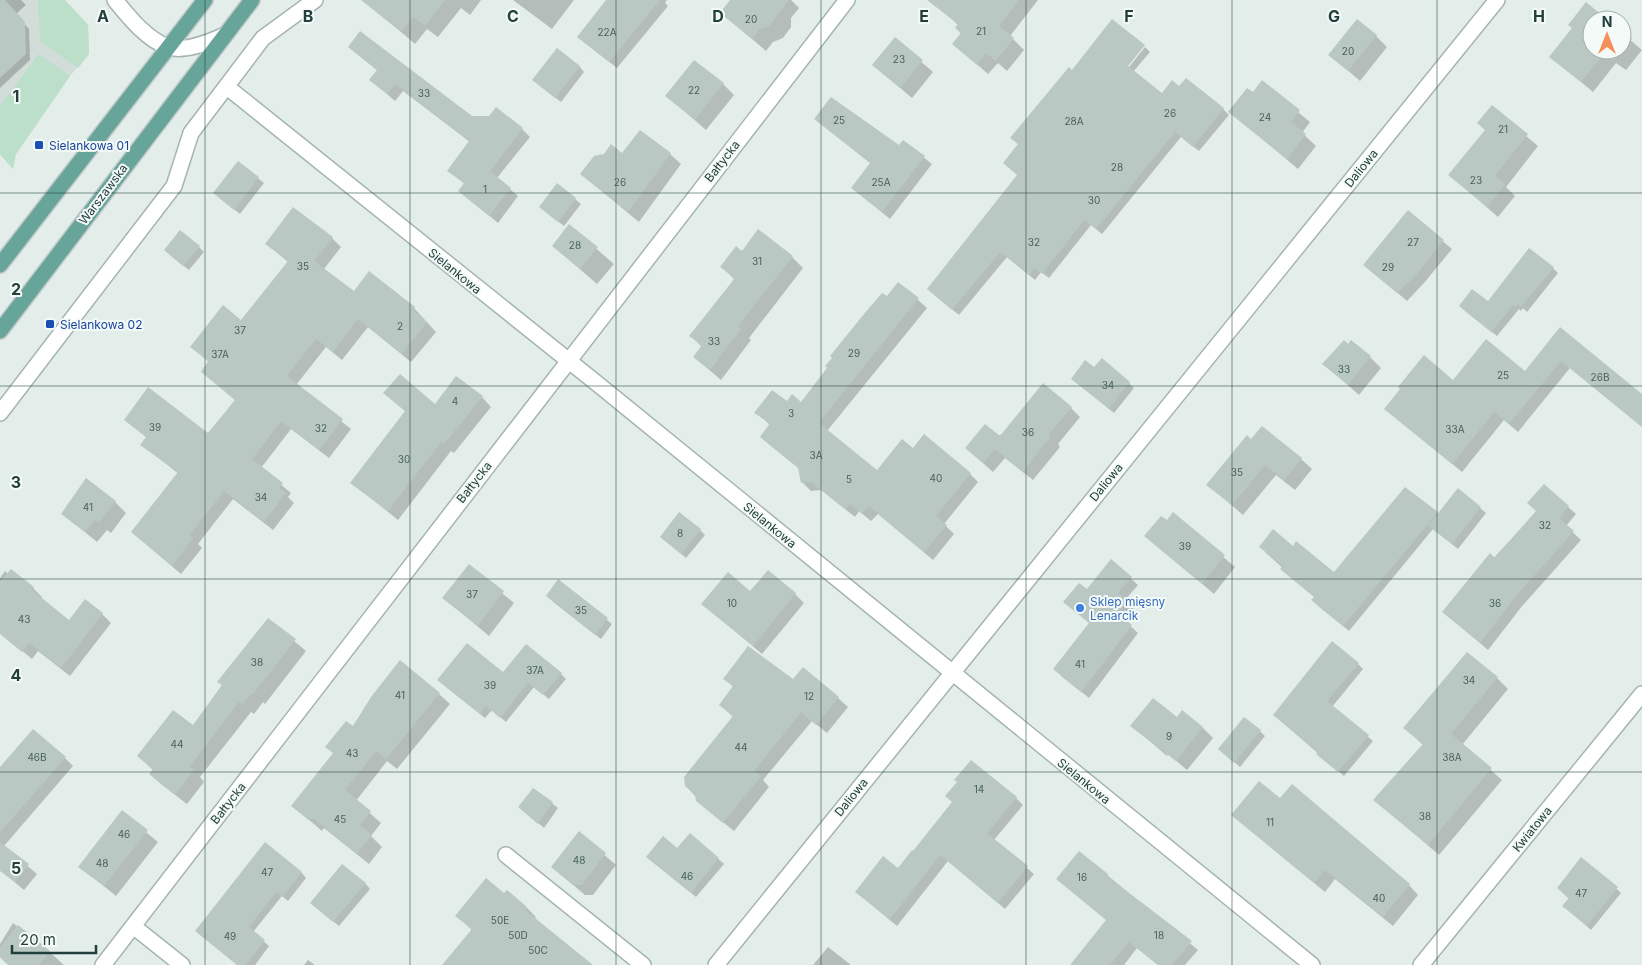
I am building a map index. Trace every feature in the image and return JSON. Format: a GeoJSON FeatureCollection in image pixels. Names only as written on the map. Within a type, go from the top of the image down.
{"type":"FeatureCollection","features":[{"type":"Feature","properties":{"kind":"main road"},"geometry":{"type":"LineString","coordinates":[[0,265],[205,0]]}},
{"type":"Feature","properties":{"kind":"main road","name":"Warszawska"},"geometry":{"type":"LineString","coordinates":[[0,331],[252,0]]}},
{"type":"Feature","properties":{"kind":"street"},"geometry":{"type":"LineString","coordinates":[[115,0],[152,37],[168,47]]}},
{"type":"Feature","properties":{"kind":"street"},"geometry":{"type":"LineString","coordinates":[[0,413],[174,186],[192,133],[263,38],[315,0]]}},
{"type":"Feature","properties":{"kind":"street","name":"Bałtycka"},"geometry":{"type":"LineString","coordinates":[[103,965],[847,0]]}},
{"type":"Feature","properties":{"kind":"street","name":"Daliowa"},"geometry":{"type":"LineString","coordinates":[[716,965],[1497,0]]}},
{"type":"Feature","properties":{"kind":"street","name":"Warszawska"},"geometry":{"type":"LineString","coordinates":[[168,47],[206,45],[225,35]]}},
{"type":"Feature","properties":{"kind":"street","name":"Sielankowa"},"geometry":{"type":"LineString","coordinates":[[227,87],[1312,965]]}},
{"type":"Feature","properties":{"kind":"street","name":"Kwiatowa"},"geometry":{"type":"LineString","coordinates":[[1421,965],[1642,694]]}},
{"type":"Feature","properties":{"kind":"street"},"geometry":{"type":"LineString","coordinates":[[506,855],[643,965]]}},
{"type":"Feature","properties":{"kind":"street"},"geometry":{"type":"LineString","coordinates":[[133,926],[182,965]]}},
{"type":"Feature","properties":{"kind":"shaded area"},"geometry":{"type":"Polygon","coordinates":[[[0,0],[65,0],[88,25],[89,54],[70,76],[16,154],[13,169],[0,154],[0,0]]]}},
{"type":"Feature","properties":{"kind":"green space"},"geometry":{"type":"Polygon","coordinates":[[[38,0],[65,0],[88,25],[89,54],[78,68],[40,41],[38,0]]]}},
{"type":"Feature","properties":{"kind":"green space"},"geometry":{"type":"Polygon","coordinates":[[[39,54],[70,76],[16,154],[13,169],[0,154],[0,106],[39,54]]]}},
{"type":"Feature","properties":{"kind":"building"},"geometry":{"type":"Polygon","coordinates":[[[0,0],[5,0],[25,22],[26,54],[0,78],[0,0]]]}},
{"type":"Feature","properties":{"kind":"building"},"geometry":{"type":"Polygon","coordinates":[[[361,0],[445,0],[425,26],[413,17],[401,32],[361,0]]]}},
{"type":"Feature","properties":{"kind":"building"},"geometry":{"type":"Polygon","coordinates":[[[606,0],[660,0],[609,62],[577,37],[606,0]]]}},
{"type":"Feature","properties":{"kind":"building"},"geometry":{"type":"Polygon","coordinates":[[[730,0],[789,0],[769,26],[760,29],[752,39],[720,13],[730,0]]]}},
{"type":"Feature","properties":{"kind":"building"},"geometry":{"type":"Polygon","coordinates":[[[927,0],[1019,0],[999,26],[1014,38],[996,61],[986,53],[977,65],[952,44],[961,33],[955,28],[958,24],[927,0]]]}},
{"type":"Feature","properties":{"kind":"building"},"geometry":{"type":"Polygon","coordinates":[[[1586,2],[1596,10],[1582,10],[1582,60],[1599,60],[1581,82],[1549,57],[1572,28],[1568,25],[1586,2]]]}},
{"type":"Feature","properties":{"kind":"building"},"geometry":{"type":"Polygon","coordinates":[[[1112,19],[1145,45],[1128,66],[1162,93],[1172,80],[1179,86],[1186,78],[1224,108],[1193,147],[1175,132],[1096,229],[1084,220],[1042,274],[1035,268],[1029,275],[1000,252],[952,310],[927,289],[1017,175],[1003,163],[1018,144],[1010,138],[1069,67],[1072,70],[1112,19]]]}},
{"type":"Feature","properties":{"kind":"building"},"geometry":{"type":"Polygon","coordinates":[[[1357,19],[1377,35],[1348,71],[1328,55],[1357,19]]]}},
{"type":"Feature","properties":{"kind":"building"},"geometry":{"type":"Polygon","coordinates":[[[360,31],[472,116],[489,116],[496,107],[523,128],[490,171],[511,188],[489,216],[458,191],[464,183],[447,171],[469,141],[395,84],[387,94],[369,80],[377,70],[348,47],[360,31]]]}},
{"type":"Feature","properties":{"kind":"building"},"geometry":{"type":"Polygon","coordinates":[[[895,37],[923,60],[900,88],[872,65],[895,37]]]}},
{"type":"Feature","properties":{"kind":"building"},"geometry":{"type":"Polygon","coordinates":[[[557,48],[580,66],[555,98],[532,80],[557,48]]]}},
{"type":"Feature","properties":{"kind":"building"},"geometry":{"type":"Polygon","coordinates":[[[694,60],[724,83],[695,120],[665,96],[694,60]]]}},
{"type":"Feature","properties":{"kind":"building"},"geometry":{"type":"Polygon","coordinates":[[[1262,80],[1300,110],[1291,122],[1306,134],[1287,159],[1228,112],[1247,88],[1253,92],[1262,80]]]}},
{"type":"Feature","properties":{"kind":"building"},"geometry":{"type":"Polygon","coordinates":[[[831,97],[899,145],[903,140],[925,156],[882,212],[851,188],[870,163],[814,119],[831,97]]]}},
{"type":"Feature","properties":{"kind":"building"},"geometry":{"type":"Polygon","coordinates":[[[1492,105],[1528,134],[1495,176],[1505,184],[1487,207],[1448,175],[1485,130],[1477,123],[1492,105]]]}},
{"type":"Feature","properties":{"kind":"building"},"geometry":{"type":"Polygon","coordinates":[[[640,130],[671,153],[628,212],[580,174],[594,156],[604,154],[611,144],[622,153],[640,130]]]}},
{"type":"Feature","properties":{"kind":"building"},"geometry":{"type":"Polygon","coordinates":[[[238,161],[259,177],[234,210],[213,193],[238,161]]]}},
{"type":"Feature","properties":{"kind":"building"},"geometry":{"type":"Polygon","coordinates":[[[557,183],[576,198],[558,222],[539,207],[557,183]]]}},
{"type":"Feature","properties":{"kind":"building"},"geometry":{"type":"Polygon","coordinates":[[[293,207],[333,237],[314,261],[354,291],[369,271],[415,307],[413,310],[427,322],[402,354],[358,319],[333,352],[316,339],[287,376],[343,419],[319,450],[281,421],[252,459],[283,483],[279,488],[286,493],[264,522],[224,491],[190,535],[193,538],[172,566],[131,532],[178,472],[140,445],[146,437],[124,420],[148,387],[208,433],[235,400],[201,372],[208,361],[190,347],[223,305],[241,320],[288,261],[265,244],[293,207]]]}},
{"type":"Feature","properties":{"kind":"building"},"geometry":{"type":"Polygon","coordinates":[[[1408,210],[1444,240],[1416,275],[1397,293],[1363,265],[1408,210]]]}},
{"type":"Feature","properties":{"kind":"building"},"geometry":{"type":"Polygon","coordinates":[[[569,224],[598,247],[580,269],[552,246],[569,224]]]}},
{"type":"Feature","properties":{"kind":"building"},"geometry":{"type":"Polygon","coordinates":[[[758,229],[793,256],[738,326],[741,329],[710,370],[693,357],[702,345],[689,336],[735,278],[720,267],[736,246],[742,251],[758,229]]]}},
{"type":"Feature","properties":{"kind":"building"},"geometry":{"type":"Polygon","coordinates":[[[180,230],[200,246],[183,266],[164,250],[180,230]]]}},
{"type":"Feature","properties":{"kind":"building"},"geometry":{"type":"Polygon","coordinates":[[[1529,248],[1554,267],[1521,307],[1518,304],[1516,307],[1513,305],[1491,332],[1459,306],[1472,289],[1488,301],[1529,248]]]}},
{"type":"Feature","properties":{"kind":"building"},"geometry":{"type":"Polygon","coordinates":[[[898,282],[919,298],[819,423],[877,470],[902,439],[913,448],[924,434],[971,473],[936,516],[947,525],[924,552],[869,506],[862,514],[850,504],[845,509],[811,482],[801,483],[798,468],[760,437],[770,423],[754,413],[772,390],[787,401],[792,394],[801,402],[827,368],[825,366],[832,358],[830,356],[882,293],[887,296],[898,282]]]}},
{"type":"Feature","properties":{"kind":"building"},"geometry":{"type":"Polygon","coordinates":[[[1560,327],[1642,394],[1642,427],[1561,361],[1509,424],[1494,412],[1452,464],[1384,409],[1400,389],[1398,387],[1424,355],[1453,380],[1486,339],[1525,371],[1560,327]]]}},
{"type":"Feature","properties":{"kind":"building"},"geometry":{"type":"Polygon","coordinates":[[[1344,340],[1348,344],[1351,340],[1371,356],[1348,385],[1322,364],[1344,340]]]}},
{"type":"Feature","properties":{"kind":"building"},"geometry":{"type":"Polygon","coordinates":[[[1102,358],[1130,382],[1109,408],[1071,379],[1085,360],[1094,367],[1102,358]]]}},
{"type":"Feature","properties":{"kind":"building"},"geometry":{"type":"Polygon","coordinates":[[[400,374],[435,404],[456,376],[483,396],[444,444],[441,442],[388,511],[350,483],[405,411],[383,393],[400,374]]]}},
{"type":"Feature","properties":{"kind":"building"},"geometry":{"type":"Polygon","coordinates":[[[1043,383],[1072,407],[1049,434],[1051,436],[1023,472],[995,449],[983,463],[965,448],[985,424],[1000,436],[1043,383]]]}},
{"type":"Feature","properties":{"kind":"building"},"geometry":{"type":"Polygon","coordinates":[[[1262,426],[1302,458],[1284,480],[1265,465],[1232,505],[1206,485],[1247,435],[1251,439],[1262,426]]]}},
{"type":"Feature","properties":{"kind":"building"},"geometry":{"type":"Polygon","coordinates":[[[86,478],[116,501],[99,523],[95,520],[85,532],[61,514],[86,478]]]}},
{"type":"Feature","properties":{"kind":"building"},"geometry":{"type":"Polygon","coordinates":[[[1544,484],[1569,506],[1559,518],[1574,531],[1515,597],[1480,643],[1442,612],[1490,553],[1495,558],[1536,511],[1527,503],[1544,484]]]}},
{"type":"Feature","properties":{"kind":"building"},"geometry":{"type":"Polygon","coordinates":[[[1405,487],[1438,512],[1343,626],[1311,600],[1314,597],[1280,569],[1283,566],[1259,547],[1273,529],[1293,546],[1296,541],[1334,572],[1405,487]]]}},
{"type":"Feature","properties":{"kind":"building"},"geometry":{"type":"Polygon","coordinates":[[[1458,488],[1481,507],[1452,544],[1428,526],[1458,488]]]}},
{"type":"Feature","properties":{"kind":"building"},"geometry":{"type":"Polygon","coordinates":[[[679,512],[701,529],[681,554],[660,537],[679,512]]]}},
{"type":"Feature","properties":{"kind":"building"},"geometry":{"type":"Polygon","coordinates":[[[1173,512],[1225,555],[1202,584],[1144,536],[1161,516],[1167,520],[1173,512]]]}},
{"type":"Feature","properties":{"kind":"building"},"geometry":{"type":"Polygon","coordinates":[[[1111,559],[1132,577],[1118,593],[1128,601],[1117,613],[1132,625],[1081,692],[1053,669],[1089,623],[1063,602],[1079,583],[1087,589],[1111,559]]]}},
{"type":"Feature","properties":{"kind":"building"},"geometry":{"type":"Polygon","coordinates":[[[469,564],[504,591],[478,626],[442,598],[469,564]]]}},
{"type":"Feature","properties":{"kind":"building"},"geometry":{"type":"Polygon","coordinates":[[[11,569],[34,587],[32,590],[69,620],[85,599],[103,613],[61,668],[29,643],[22,652],[0,634],[0,582],[11,569]]]}},
{"type":"Feature","properties":{"kind":"building"},"geometry":{"type":"Polygon","coordinates":[[[768,570],[796,593],[753,646],[701,604],[728,572],[750,591],[768,570]]]}},
{"type":"Feature","properties":{"kind":"building"},"geometry":{"type":"Polygon","coordinates":[[[558,579],[608,618],[595,635],[546,596],[558,579]]]}},
{"type":"Feature","properties":{"kind":"building"},"geometry":{"type":"Polygon","coordinates":[[[268,618],[296,639],[253,694],[242,704],[239,702],[190,766],[194,770],[175,795],[149,774],[153,769],[137,756],[173,710],[193,725],[222,685],[217,682],[268,618]]]}},
{"type":"Feature","properties":{"kind":"building"},"geometry":{"type":"Polygon","coordinates":[[[1332,641],[1359,663],[1327,701],[1369,735],[1338,772],[1316,754],[1318,752],[1273,715],[1332,641]]]}},
{"type":"Feature","properties":{"kind":"building"},"geometry":{"type":"Polygon","coordinates":[[[467,643],[503,672],[526,644],[562,673],[543,695],[528,683],[500,718],[486,706],[480,714],[437,680],[467,643]]]}},
{"type":"Feature","properties":{"kind":"building"},"geometry":{"type":"Polygon","coordinates":[[[748,646],[793,679],[803,667],[839,697],[816,725],[801,712],[754,771],[761,776],[723,823],[696,801],[695,794],[685,786],[684,777],[733,716],[719,705],[733,686],[723,679],[748,646]]]}},
{"type":"Feature","properties":{"kind":"building"},"geometry":{"type":"Polygon","coordinates":[[[1467,652],[1498,677],[1451,734],[1492,768],[1428,845],[1373,800],[1423,744],[1403,728],[1467,652]]]}},
{"type":"Feature","properties":{"kind":"building"},"geometry":{"type":"Polygon","coordinates":[[[400,660],[440,693],[386,759],[376,751],[345,790],[371,811],[360,825],[372,835],[357,854],[313,818],[310,821],[291,806],[333,753],[325,747],[346,721],[353,726],[371,697],[400,660]]]}},
{"type":"Feature","properties":{"kind":"building"},"geometry":{"type":"Polygon","coordinates":[[[1153,698],[1177,717],[1182,710],[1203,727],[1176,761],[1130,726],[1153,698]]]}},
{"type":"Feature","properties":{"kind":"building"},"geometry":{"type":"Polygon","coordinates":[[[1244,717],[1261,730],[1234,763],[1218,749],[1244,717]]]}},
{"type":"Feature","properties":{"kind":"building"},"geometry":{"type":"Polygon","coordinates":[[[33,729],[66,757],[0,832],[0,767],[33,729]]]}},
{"type":"Feature","properties":{"kind":"building"},"geometry":{"type":"Polygon","coordinates":[[[971,760],[1017,797],[987,833],[1028,866],[998,903],[940,855],[890,919],[855,892],[883,856],[898,868],[913,851],[952,802],[945,796],[957,782],[954,780],[971,760]]]}},
{"type":"Feature","properties":{"kind":"building"},"geometry":{"type":"Polygon","coordinates":[[[1259,781],[1280,798],[1292,784],[1410,884],[1383,917],[1325,870],[1314,883],[1231,815],[1259,781]]]}},
{"type":"Feature","properties":{"kind":"building"},"geometry":{"type":"Polygon","coordinates":[[[533,788],[553,802],[538,824],[518,807],[533,788]]]}},
{"type":"Feature","properties":{"kind":"building"},"geometry":{"type":"Polygon","coordinates":[[[122,810],[148,830],[104,886],[78,867],[122,810]]]}},
{"type":"Feature","properties":{"kind":"building"},"geometry":{"type":"Polygon","coordinates":[[[579,831],[606,853],[582,885],[573,885],[551,867],[579,831]]]}},
{"type":"Feature","properties":{"kind":"building"},"geometry":{"type":"Polygon","coordinates":[[[690,833],[719,858],[691,893],[646,857],[663,836],[677,848],[690,833]]]}},
{"type":"Feature","properties":{"kind":"building"},"geometry":{"type":"Polygon","coordinates":[[[0,842],[29,864],[15,882],[0,871],[0,842]]]}},
{"type":"Feature","properties":{"kind":"building"},"geometry":{"type":"Polygon","coordinates":[[[265,842],[302,872],[283,897],[276,892],[249,927],[265,940],[246,965],[237,965],[195,931],[265,842]]]}},
{"type":"Feature","properties":{"kind":"building"},"geometry":{"type":"Polygon","coordinates":[[[1079,851],[1108,874],[1107,876],[1192,941],[1172,965],[1158,965],[1129,942],[1110,965],[1070,965],[1106,920],[1056,879],[1079,851]]]}},
{"type":"Feature","properties":{"kind":"building"},"geometry":{"type":"Polygon","coordinates":[[[1581,857],[1618,887],[1587,926],[1562,906],[1569,898],[1557,888],[1581,857]]]}},
{"type":"Feature","properties":{"kind":"building"},"geometry":{"type":"Polygon","coordinates":[[[342,864],[366,883],[333,922],[310,903],[342,864]]]}},
{"type":"Feature","properties":{"kind":"building"},"geometry":{"type":"Polygon","coordinates":[[[486,878],[504,893],[507,890],[527,907],[525,910],[593,965],[442,965],[472,929],[455,916],[486,878]]]}},
{"type":"Feature","properties":{"kind":"building"},"geometry":{"type":"Polygon","coordinates":[[[18,925],[50,951],[39,965],[10,965],[0,957],[0,947],[18,925]]]}},
{"type":"Feature","properties":{"kind":"place","name":"Sielankowa 01"},"geometry":{"type":"Point","coordinates":[39,145]}},
{"type":"Feature","properties":{"kind":"place","name":"Sielankowa 02"},"geometry":{"type":"Point","coordinates":[50,324]}},
{"type":"Feature","properties":{"kind":"place","name":"Sklep mięsny Lenarcik"},"geometry":{"type":"Point","coordinates":[1080,608]}}]}
